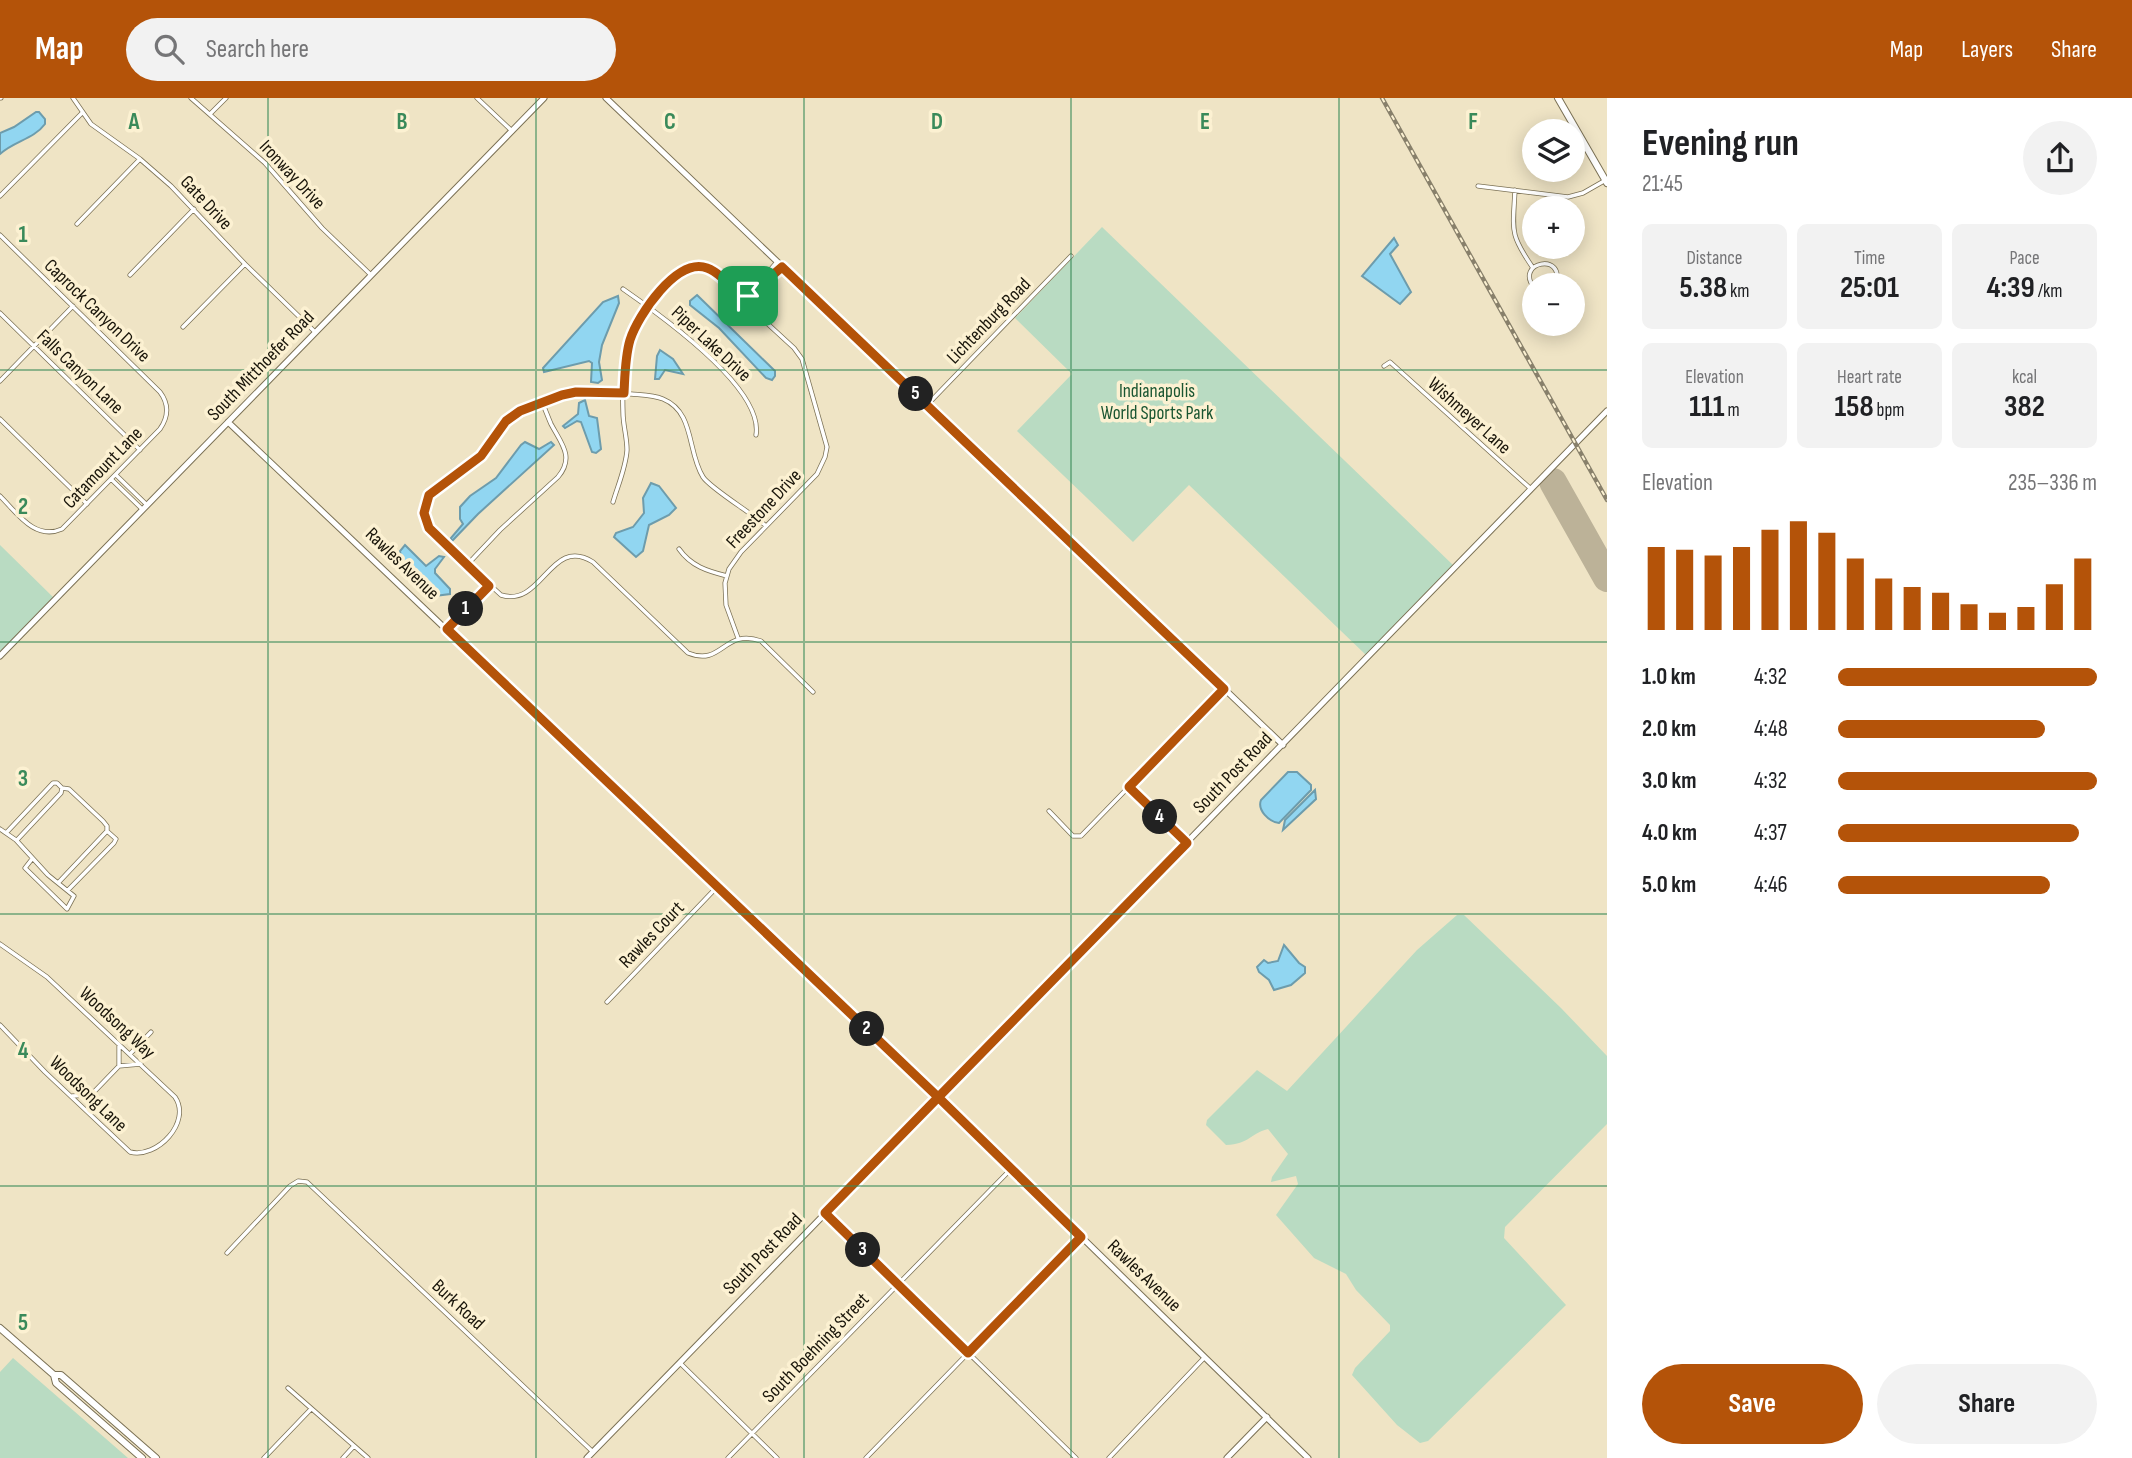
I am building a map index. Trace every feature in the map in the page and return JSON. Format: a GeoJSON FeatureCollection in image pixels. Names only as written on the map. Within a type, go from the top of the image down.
{"type":"FeatureCollection","features":[{"type":"Feature","properties":{"kind":"main road"},"geometry":{"type":"LineString","coordinates":[[1558,98],[1606,182]]}},
{"type":"Feature","properties":{"kind":"main road"},"geometry":{"type":"LineString","coordinates":[[0,1328],[54,1375],[62,1376],[156,1458]]}},
{"type":"Feature","properties":{"kind":"main road"},"geometry":{"type":"LineString","coordinates":[[54,1375],[56,1383],[142,1458]]}},
{"type":"Feature","properties":{"kind":"street","name":"Gate Drive"},"geometry":{"type":"LineString","coordinates":[[73,98],[94,127],[140,159],[172,186],[245,264],[315,332]]}},
{"type":"Feature","properties":{"kind":"street","name":"Ironway Drive"},"geometry":{"type":"LineString","coordinates":[[191,98],[265,163],[324,230],[370,275]]}},
{"type":"Feature","properties":{"kind":"street"},"geometry":{"type":"LineString","coordinates":[[210,114],[226,98]]}},
{"type":"Feature","properties":{"kind":"street"},"geometry":{"type":"LineString","coordinates":[[477,98],[512,131]]}},
{"type":"Feature","properties":{"kind":"street","name":"South Mitthoefer Road"},"geometry":{"type":"LineString","coordinates":[[0,656],[544,98]]}},
{"type":"Feature","properties":{"kind":"street"},"geometry":{"type":"LineString","coordinates":[[606,98],[1283,745]]}},
{"type":"Feature","properties":{"kind":"street"},"geometry":{"type":"LineString","coordinates":[[0,196],[82,112]]}},
{"type":"Feature","properties":{"kind":"street"},"geometry":{"type":"LineString","coordinates":[[77,224],[140,159]]}},
{"type":"Feature","properties":{"kind":"street"},"geometry":{"type":"LineString","coordinates":[[1478,186],[1572,196],[1606,182]]}},
{"type":"Feature","properties":{"kind":"street"},"geometry":{"type":"LineString","coordinates":[[1515,190],[1513,233],[1534,268]]}},
{"type":"Feature","properties":{"kind":"street"},"geometry":{"type":"LineString","coordinates":[[130,275],[194,209]]}},
{"type":"Feature","properties":{"kind":"street","name":"Caprock Canyon Drive"},"geometry":{"type":"LineString","coordinates":[[0,235],[160,392],[167,411]]}},
{"type":"Feature","properties":{"kind":"street","name":"Lichtenburg Road"},"geometry":{"type":"LineString","coordinates":[[927,405],[1072,256]]}},
{"type":"Feature","properties":{"kind":"street"},"geometry":{"type":"LineString","coordinates":[[183,327],[245,264]]}},
{"type":"Feature","properties":{"kind":"street"},"geometry":{"type":"LineString","coordinates":[[613,502],[626,454],[625,362],[630,338],[647,306],[679,273],[688,268],[701,266],[714,272],[744,300],[762,285],[780,264]]}},
{"type":"Feature","properties":{"kind":"street"},"geometry":{"type":"LineString","coordinates":[[1532,273],[1534,268],[1542,264],[1552,267],[1556,273]]}},
{"type":"Feature","properties":{"kind":"street","name":"Piper Lake Drive"},"geometry":{"type":"LineString","coordinates":[[623,289],[690,339],[745,395],[756,416],[756,435]]}},
{"type":"Feature","properties":{"kind":"street","name":"Freestone Drive"},"geometry":{"type":"LineString","coordinates":[[738,638],[726,605],[725,583],[729,569],[741,552],[817,474],[827,447],[802,359],[744,300]]}},
{"type":"Feature","properties":{"kind":"street"},"geometry":{"type":"LineString","coordinates":[[0,381],[73,306]]}},
{"type":"Feature","properties":{"kind":"street","name":"Falls Canyon Lane"},"geometry":{"type":"LineString","coordinates":[[0,313],[140,450]]}},
{"type":"Feature","properties":{"kind":"street","name":"Wishmeyer Lane"},"geometry":{"type":"LineString","coordinates":[[1384,366],[1390,362],[1531,489]]}},
{"type":"Feature","properties":{"kind":"street"},"geometry":{"type":"LineString","coordinates":[[766,526],[706,481],[696,461],[684,419],[674,405],[663,399],[624,393],[580,391],[542,402],[520,411],[506,421],[481,456],[432,492],[424,511],[431,531],[489,586],[504,596],[520,596],[531,590],[561,560],[582,556],[593,562],[690,654],[697,657],[712,656],[738,638],[761,641],[813,692]]}},
{"type":"Feature","properties":{"kind":"street"},"geometry":{"type":"LineString","coordinates":[[467,565],[500,530],[560,476],[565,468],[565,447],[542,402]]}},
{"type":"Feature","properties":{"kind":"street","name":"Catamount Lane"},"geometry":{"type":"LineString","coordinates":[[0,496],[31,526],[48,533],[65,526],[160,429],[167,411]]}},
{"type":"Feature","properties":{"kind":"street","name":"South Post Road"},"geometry":{"type":"LineString","coordinates":[[587,1458],[1607,411]]}},
{"type":"Feature","properties":{"kind":"street"},"geometry":{"type":"LineString","coordinates":[[0,419],[87,504]]}},
{"type":"Feature","properties":{"kind":"street","name":"Rawles Avenue"},"geometry":{"type":"LineString","coordinates":[[228,422],[938,1097],[1308,1458]]}},
{"type":"Feature","properties":{"kind":"street"},"geometry":{"type":"LineString","coordinates":[[116,474],[145,507]]}},
{"type":"Feature","properties":{"kind":"street"},"geometry":{"type":"LineString","coordinates":[[111,479],[145,507]]}},
{"type":"Feature","properties":{"kind":"street"},"geometry":{"type":"LineString","coordinates":[[679,549],[687,561],[695,566],[727,576]]}},
{"type":"Feature","properties":{"kind":"street"},"geometry":{"type":"LineString","coordinates":[[447,629],[489,586]]}},
{"type":"Feature","properties":{"kind":"street"},"geometry":{"type":"LineString","coordinates":[[1049,811],[1076,837],[1081,836],[1224,689]]}},
{"type":"Feature","properties":{"kind":"street"},"geometry":{"type":"LineString","coordinates":[[6,832],[53,783],[69,789],[103,821],[107,831],[116,839],[68,890]]}},
{"type":"Feature","properties":{"kind":"street"},"geometry":{"type":"LineString","coordinates":[[1129,787],[1187,843]]}},
{"type":"Feature","properties":{"kind":"street"},"geometry":{"type":"LineString","coordinates":[[16,840],[61,793],[62,788]]}},
{"type":"Feature","properties":{"kind":"street"},"geometry":{"type":"LineString","coordinates":[[0,829],[16,840],[32,859],[74,896],[67,909],[25,869],[32,859]]}},
{"type":"Feature","properties":{"kind":"street"},"geometry":{"type":"LineString","coordinates":[[58,883],[107,831]]}},
{"type":"Feature","properties":{"kind":"street","name":"Rawles Court"},"geometry":{"type":"LineString","coordinates":[[607,1002],[718,887]]}},
{"type":"Feature","properties":{"kind":"street","name":"Woodsong Way"},"geometry":{"type":"LineString","coordinates":[[0,944],[47,976],[175,1097],[180,1107],[180,1120],[166,1138]]}},
{"type":"Feature","properties":{"kind":"street","name":"Woodsong Lane"},"geometry":{"type":"LineString","coordinates":[[0,1025],[124,1148],[133,1153],[151,1151],[166,1138]]}},
{"type":"Feature","properties":{"kind":"street"},"geometry":{"type":"LineString","coordinates":[[130,1054],[151,1032]]}},
{"type":"Feature","properties":{"kind":"street"},"geometry":{"type":"LineString","coordinates":[[118,1044],[118,1066]]}},
{"type":"Feature","properties":{"kind":"street"},"geometry":{"type":"LineString","coordinates":[[90,1115],[91,1095],[118,1066],[141,1064]]}},
{"type":"Feature","properties":{"kind":"street"},"geometry":{"type":"LineString","coordinates":[[70,1096],[91,1095]]}},
{"type":"Feature","properties":{"kind":"street","name":"South Boehning Street"},"geometry":{"type":"LineString","coordinates":[[728,1458],[1011,1169]]}},
{"type":"Feature","properties":{"kind":"street","name":"Burk Road"},"geometry":{"type":"LineString","coordinates":[[227,1252],[290,1186],[303,1181],[312,1186],[593,1452]]}},
{"type":"Feature","properties":{"kind":"street"},"geometry":{"type":"LineString","coordinates":[[825,1213],[1076,1458]]}},
{"type":"Feature","properties":{"kind":"street"},"geometry":{"type":"LineString","coordinates":[[866,1458],[1081,1237]]}},
{"type":"Feature","properties":{"kind":"street"},"geometry":{"type":"LineString","coordinates":[[1109,1458],[1205,1357]]}},
{"type":"Feature","properties":{"kind":"street"},"geometry":{"type":"LineString","coordinates":[[680,1363],[778,1458]]}},
{"type":"Feature","properties":{"kind":"street"},"geometry":{"type":"LineString","coordinates":[[288,1388],[368,1458]]}},
{"type":"Feature","properties":{"kind":"street"},"geometry":{"type":"LineString","coordinates":[[264,1458],[311,1408]]}},
{"type":"Feature","properties":{"kind":"street"},"geometry":{"type":"LineString","coordinates":[[1227,1458],[1266,1417]]}},
{"type":"Feature","properties":{"kind":"street"},"geometry":{"type":"LineString","coordinates":[[343,1458],[354,1446]]}},
{"type":"Feature","properties":{"kind":"green space","name":"Indianapolis World Sports Park"},"geometry":{"type":"Polygon","coordinates":[[[1102,227],[1453,565],[1366,655],[1189,485],[1133,542],[1017,431],[1072,374],[1015,318],[1102,227]]]}},
{"type":"Feature","properties":{"kind":"green space"},"geometry":{"type":"Polygon","coordinates":[[[0,545],[55,599],[0,656],[0,545]]]}},
{"type":"Feature","properties":{"kind":"green space"},"geometry":{"type":"Polygon","coordinates":[[[1457,915],[1464,915],[1607,1056],[1607,1124],[1505,1227],[1504,1238],[1566,1305],[1428,1441],[1420,1443],[1397,1425],[1352,1375],[1355,1368],[1390,1331],[1390,1325],[1356,1290],[1346,1274],[1314,1258],[1276,1215],[1298,1184],[1296,1176],[1271,1182],[1288,1154],[1268,1129],[1240,1143],[1226,1145],[1206,1125],[1207,1120],[1257,1070],[1287,1091],[1417,950],[1457,915]]]}},
{"type":"Feature","properties":{"kind":"green space"},"geometry":{"type":"Polygon","coordinates":[[[13,1358],[128,1458],[0,1458],[0,1372],[13,1358]]]}},
{"type":"Feature","properties":{"kind":"water"},"geometry":{"type":"Polygon","coordinates":[[[36,112],[45,119],[45,124],[0,154],[0,133],[36,112]]]}},
{"type":"Feature","properties":{"kind":"water"},"geometry":{"type":"Polygon","coordinates":[[[1394,238],[1398,245],[1390,254],[1411,292],[1400,304],[1362,276],[1394,238]]]}},
{"type":"Feature","properties":{"kind":"water"},"geometry":{"type":"Polygon","coordinates":[[[697,295],[775,371],[772,380],[766,378],[719,328],[690,305],[690,301],[697,295]]]}},
{"type":"Feature","properties":{"kind":"water"},"geometry":{"type":"Polygon","coordinates":[[[618,296],[619,303],[602,345],[599,362],[602,380],[598,383],[591,382],[592,363],[589,361],[544,372],[543,368],[603,302],[618,296]]]}},
{"type":"Feature","properties":{"kind":"water"},"geometry":{"type":"Polygon","coordinates":[[[660,350],[673,359],[683,374],[665,370],[659,379],[655,379],[660,350]]]}},
{"type":"Feature","properties":{"kind":"water"},"geometry":{"type":"Polygon","coordinates":[[[585,400],[589,416],[597,418],[601,449],[596,453],[592,452],[581,422],[577,421],[565,428],[563,426],[578,414],[579,403],[585,400]]]}},
{"type":"Feature","properties":{"kind":"water"},"geometry":{"type":"Polygon","coordinates":[[[525,442],[539,449],[551,442],[554,445],[452,541],[451,538],[463,524],[460,507],[470,496],[496,478],[525,442]]]}},
{"type":"Feature","properties":{"kind":"water"},"geometry":{"type":"Polygon","coordinates":[[[651,483],[659,486],[676,508],[669,515],[649,525],[643,551],[636,557],[614,537],[616,533],[633,527],[644,513],[643,498],[651,483]]]}},
{"type":"Feature","properties":{"kind":"water"},"geometry":{"type":"Polygon","coordinates":[[[405,545],[426,566],[439,556],[444,557],[435,573],[450,589],[450,594],[435,596],[413,576],[401,558],[400,551],[405,545]]]}},
{"type":"Feature","properties":{"kind":"water"},"geometry":{"type":"Polygon","coordinates":[[[1288,772],[1297,772],[1311,785],[1311,790],[1279,823],[1265,815],[1260,804],[1288,772]]]}},
{"type":"Feature","properties":{"kind":"water"},"geometry":{"type":"Polygon","coordinates":[[[1315,790],[1316,799],[1283,830],[1285,820],[1315,790]]]}},
{"type":"Feature","properties":{"kind":"water"},"geometry":{"type":"Polygon","coordinates":[[[1284,945],[1305,967],[1305,973],[1291,985],[1274,990],[1257,967],[1264,960],[1268,963],[1278,961],[1284,945]]]}},
{"type":"Feature","properties":{"kind":"runway"},"geometry":{"type":"LineString","coordinates":[[1553,482],[1607,578]]}},
{"type":"Feature","properties":{"kind":"railway"},"geometry":{"type":"LineString","coordinates":[[1382,98],[1607,500]]}},
{"type":"Feature","properties":{"kind":"route"},"geometry":{"type":"LineString","coordinates":[[748,296],[744,300],[709,269],[696,266],[683,270],[651,301],[630,338],[624,393],[576,392],[520,411],[506,421],[481,456],[432,492],[424,506],[427,524],[432,532],[489,586],[447,629],[938,1097],[1081,1237],[968,1353],[825,1213],[938,1097],[1187,843],[1129,787],[1224,689],[782,267],[748,296]]}}]}
